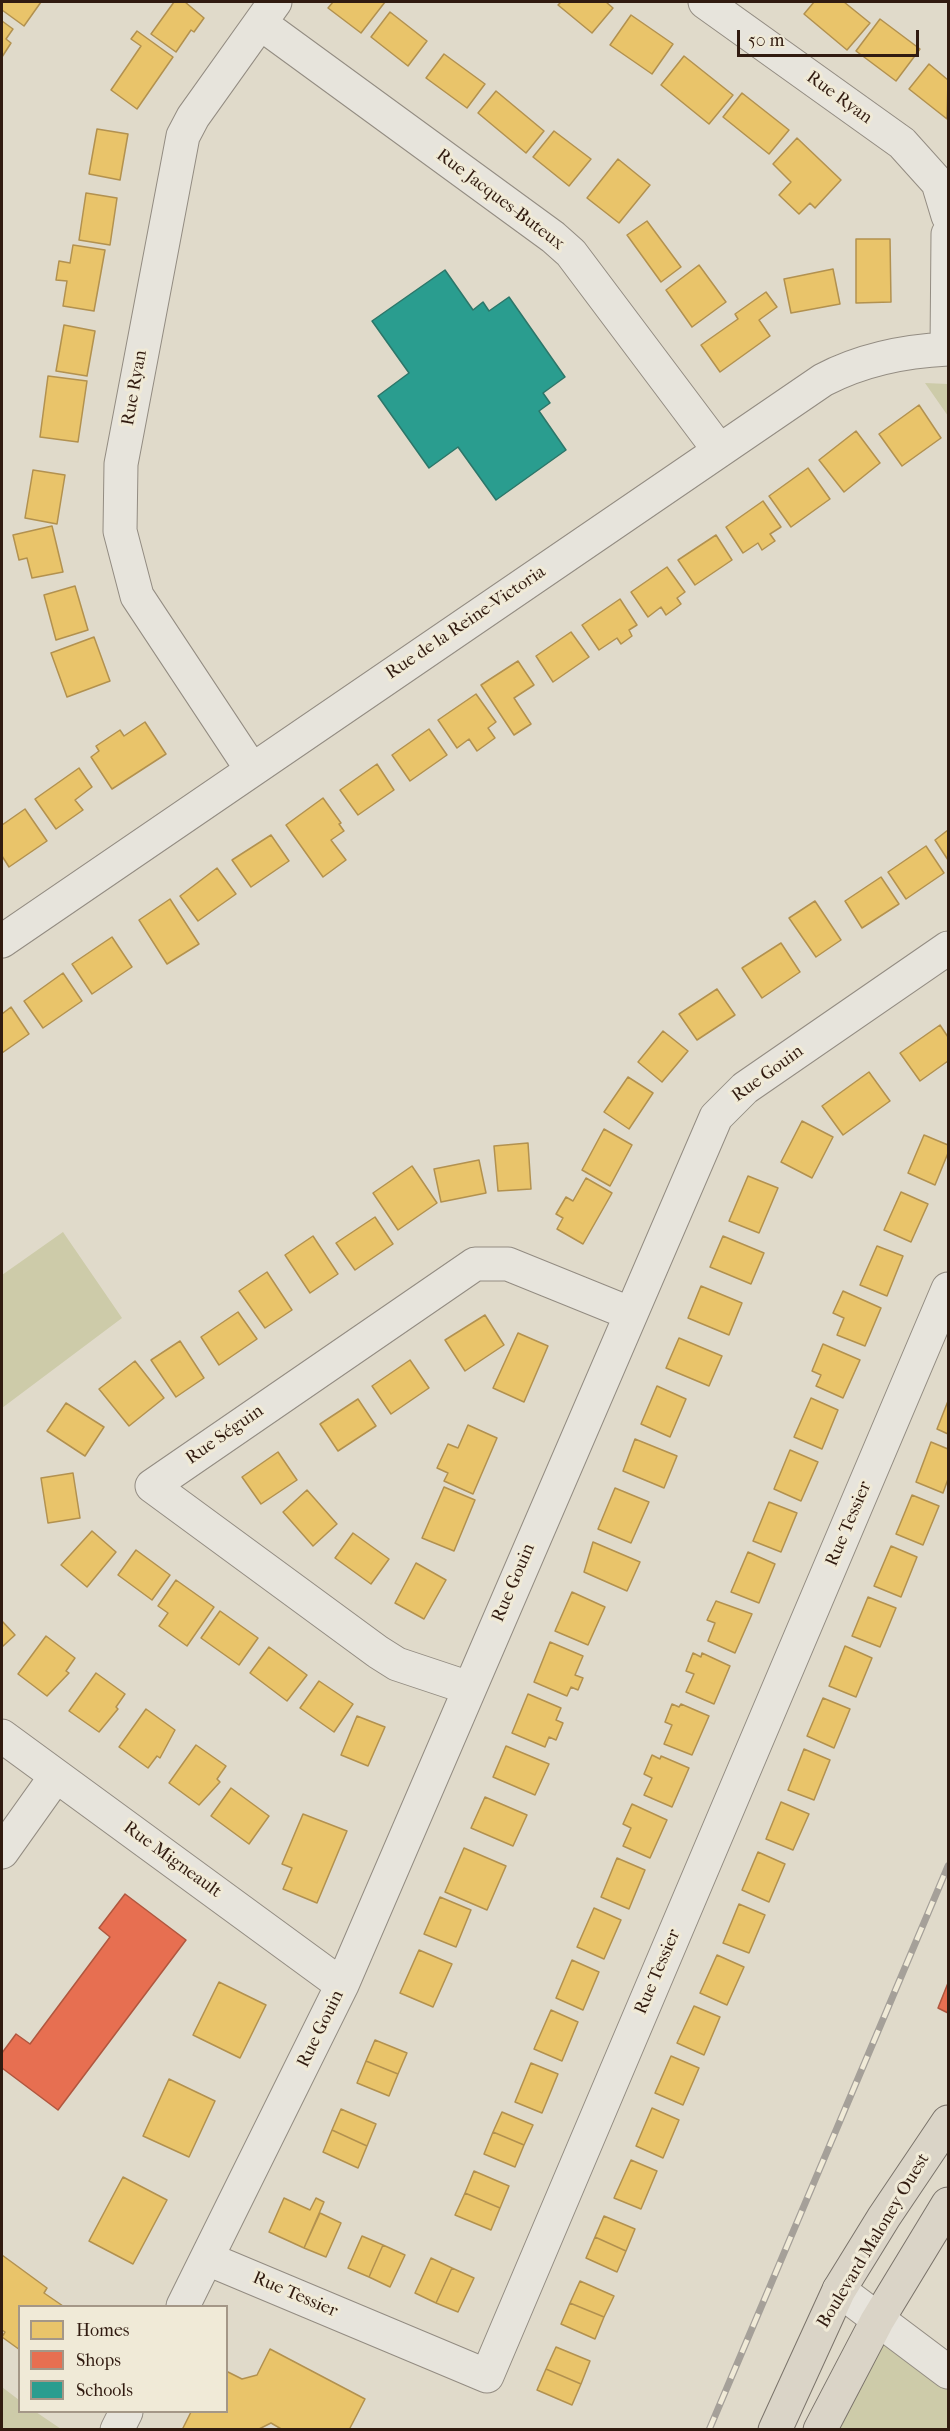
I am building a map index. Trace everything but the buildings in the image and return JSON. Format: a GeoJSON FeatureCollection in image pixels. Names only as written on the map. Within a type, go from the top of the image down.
{"type":"FeatureCollection","features":[{"type":"Feature","properties":{"kind":"main road","name":"Boulevard Maloney Ouest"},"geometry":{"type":"LineString","coordinates":[[775,2430],[839,2290],[884,2217],[948,2122]]}},
{"type":"Feature","properties":{"kind":"main road"},"geometry":{"type":"LineString","coordinates":[[820,2430],[877,2321],[948,2204]]}},
{"type":"Feature","properties":{"kind":"street","name":"Rue Ryan"},"geometry":{"type":"LineString","coordinates":[[705,2],[902,143],[938,183],[948,216]]}},
{"type":"Feature","properties":{"kind":"street","name":"Rue Ryan"},"geometry":{"type":"LineString","coordinates":[[252,770],[137,596],[120,531],[118,507],[121,464],[181,145],[193,117],[267,12]]}},
{"type":"Feature","properties":{"kind":"street","name":"Rue Jacques-Buteux"},"geometry":{"type":"LineString","coordinates":[[267,12],[571,253],[719,450]]}},
{"type":"Feature","properties":{"kind":"street"},"geometry":{"type":"LineString","coordinates":[[948,234],[948,349]]}},
{"type":"Feature","properties":{"kind":"street","name":"Rue de la Reine-Victoria"},"geometry":{"type":"LineString","coordinates":[[2,941],[823,380],[851,366],[903,353],[948,349]]}},
{"type":"Feature","properties":{"kind":"street","name":"Rue Gouin"},"geometry":{"type":"LineString","coordinates":[[184,2305],[342,1985],[706,1134],[716,1117],[729,1102],[948,948]]}},
{"type":"Feature","properties":{"kind":"street","name":"Rue Séguin"},"geometry":{"type":"LineString","coordinates":[[469,1688],[397,1664],[378,1652],[152,1486],[475,1264],[508,1264],[629,1313]]}},
{"type":"Feature","properties":{"kind":"street","name":"Rue Tessier"},"geometry":{"type":"LineString","coordinates":[[208,2259],[487,2376],[948,1289]]}},
{"type":"Feature","properties":{"kind":"street","name":"Rue Migneault"},"geometry":{"type":"LineString","coordinates":[[2,1736],[342,1985]]}},
{"type":"Feature","properties":{"kind":"street"},"geometry":{"type":"LineString","coordinates":[[2,1852],[56,1776]]}},
{"type":"Feature","properties":{"kind":"street"},"geometry":{"type":"LineString","coordinates":[[839,2290],[877,2321],[948,2372]]}},
{"type":"Feature","properties":{"kind":"street"},"geometry":{"type":"LineString","coordinates":[[117,2430],[126,2413]]}},
{"type":"Feature","properties":{"kind":"shaded area"},"geometry":{"type":"Polygon","coordinates":[[[925,383],[948,384],[948,416],[925,383]]]}},
{"type":"Feature","properties":{"kind":"shaded area"},"geometry":{"type":"Polygon","coordinates":[[[63,1232],[122,1318],[2,1408],[2,1275],[63,1232]]]}},
{"type":"Feature","properties":{"kind":"shaded area"},"geometry":{"type":"Polygon","coordinates":[[[877,2321],[948,2372],[948,2429],[820,2430],[877,2321]]]}},
{"type":"Feature","properties":{"kind":"shaded area"},"geometry":{"type":"Polygon","coordinates":[[[2,2387],[18,2399],[18,2413],[37,2413],[61,2429],[2,2429],[2,2387]]]}},
{"type":"Feature","properties":{"kind":"railway"},"geometry":{"type":"LineString","coordinates":[[709,2430],[948,1866]]}}]}
